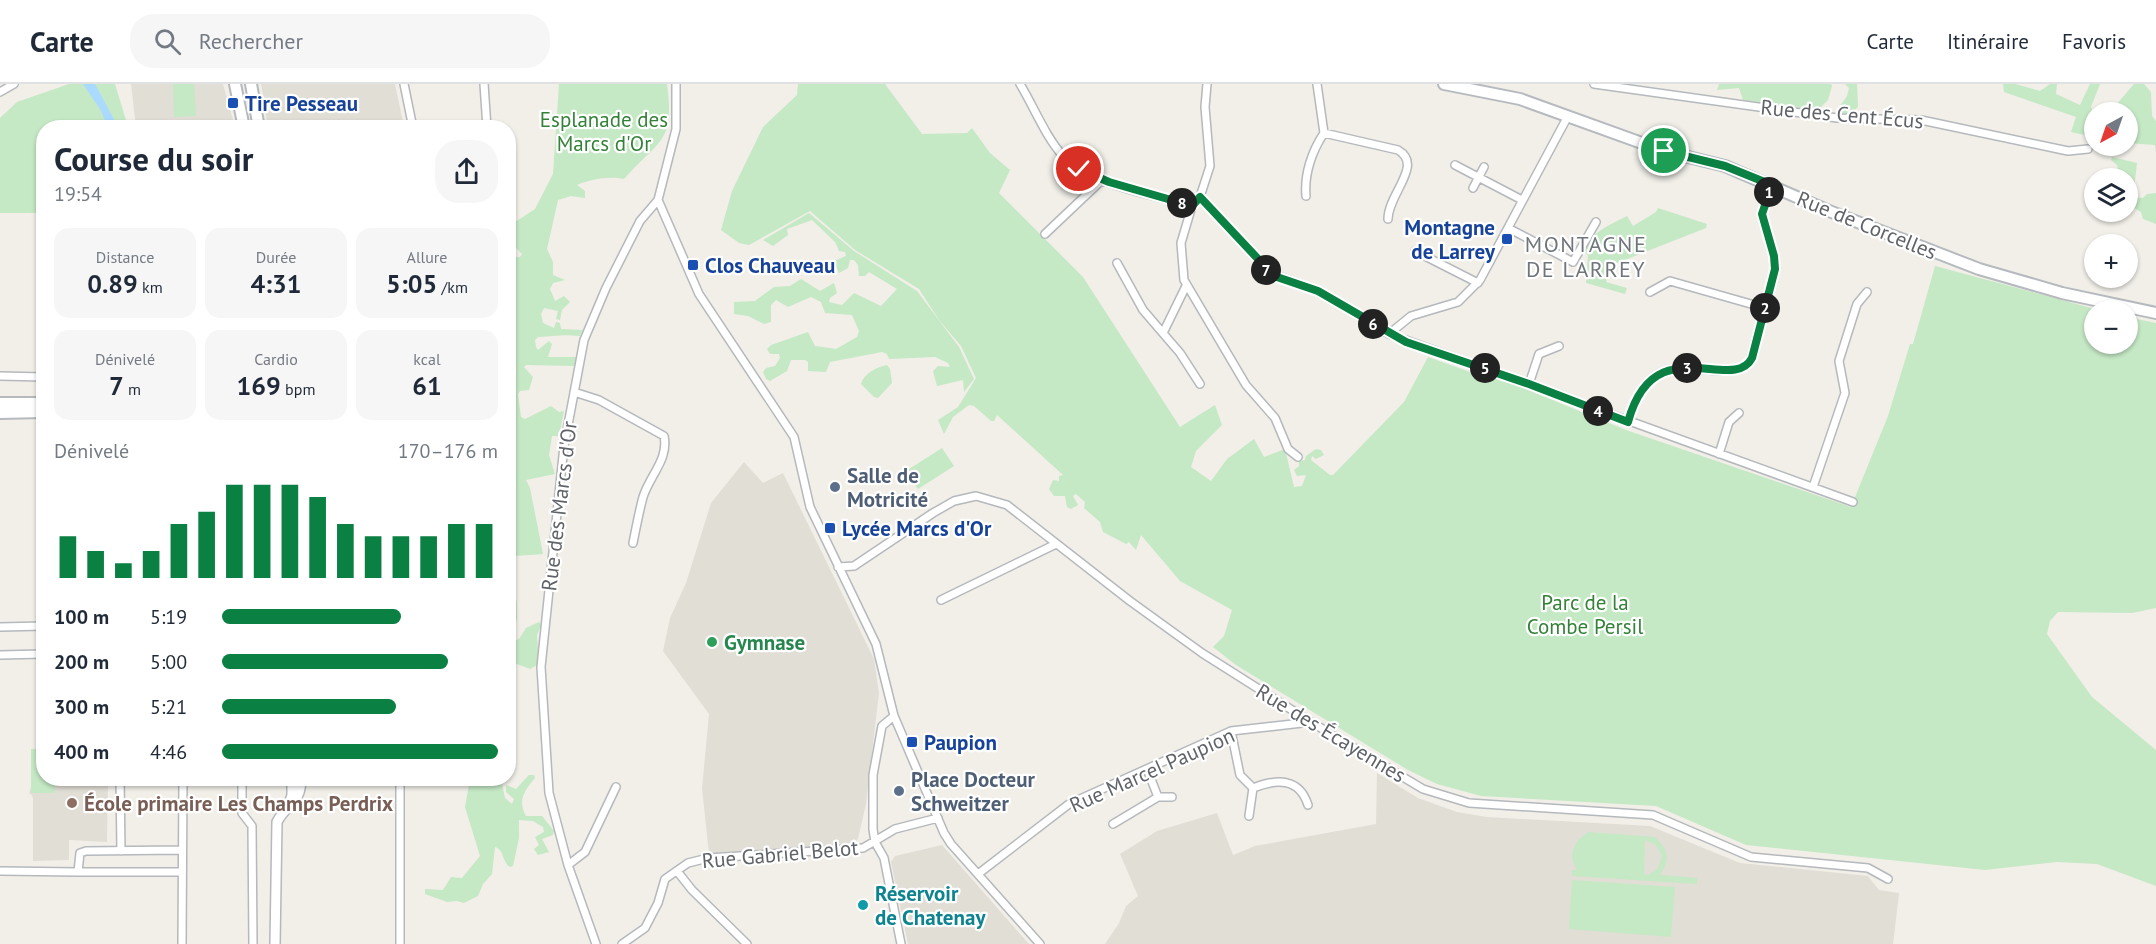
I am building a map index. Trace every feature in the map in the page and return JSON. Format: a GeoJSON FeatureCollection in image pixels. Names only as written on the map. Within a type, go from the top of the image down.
{"type":"FeatureCollection","features":[{"type":"Feature","properties":{"kind":"main road"},"geometry":{"type":"LineString","coordinates":[[235,84],[242,120]]}},
{"type":"Feature","properties":{"kind":"main road"},"geometry":{"type":"LineString","coordinates":[[251,84],[258,120]]}},
{"type":"Feature","properties":{"kind":"main road","name":"Rue de Corcelles"},"geometry":{"type":"LineString","coordinates":[[1444,84],[1462,85],[1511,96],[1664,151],[1725,166],[1887,235],[1979,269],[2062,293],[2156,313]]}},
{"type":"Feature","properties":{"kind":"main road"},"geometry":{"type":"LineString","coordinates":[[0,403],[36,403]]}},
{"type":"Feature","properties":{"kind":"main road"},"geometry":{"type":"LineString","coordinates":[[0,413],[36,412]]}},
{"type":"Feature","properties":{"kind":"street"},"geometry":{"type":"LineString","coordinates":[[0,92],[15,84]]}},
{"type":"Feature","properties":{"kind":"street"},"geometry":{"type":"LineString","coordinates":[[404,84],[411,120]]}},
{"type":"Feature","properties":{"kind":"street"},"geometry":{"type":"LineString","coordinates":[[484,84],[487,120]]}},
{"type":"Feature","properties":{"kind":"street","name":"Rue des Marcs d'Or"},"geometry":{"type":"LineString","coordinates":[[596,944],[567,865],[549,793],[541,667],[564,446],[584,340],[606,288],[640,221],[658,200],[676,129],[676,84]]}},
{"type":"Feature","properties":{"kind":"street"},"geometry":{"type":"LineString","coordinates":[[1020,84],[1061,154],[1079,169],[1102,180],[1192,206]]}},
{"type":"Feature","properties":{"kind":"street"},"geometry":{"type":"LineString","coordinates":[[1207,84],[1205,106],[1210,166],[1200,197],[1192,206],[1180,250],[1186,286],[1246,385],[1275,418],[1288,449],[1298,457]]}},
{"type":"Feature","properties":{"kind":"street"},"geometry":{"type":"LineString","coordinates":[[1306,196],[1305,182],[1316,145],[1324,133],[1317,84]]}},
{"type":"Feature","properties":{"kind":"street","name":"Rue des Cent Écus"},"geometry":{"type":"LineString","coordinates":[[1594,84],[1837,118],[1921,120],[2068,151],[2084,149]]}},
{"type":"Feature","properties":{"kind":"street"},"geometry":{"type":"LineString","coordinates":[[1389,334],[1412,316],[1458,302],[1478,283],[1568,116]]}},
{"type":"Feature","properties":{"kind":"street"},"geometry":{"type":"LineString","coordinates":[[1324,133],[1398,150],[1407,158],[1408,170],[1388,206],[1388,219]]}},
{"type":"Feature","properties":{"kind":"street"},"geometry":{"type":"LineString","coordinates":[[1455,165],[1522,200]]}},
{"type":"Feature","properties":{"kind":"street"},"geometry":{"type":"LineString","coordinates":[[1473,188],[1484,167]]}},
{"type":"Feature","properties":{"kind":"street"},"geometry":{"type":"LineString","coordinates":[[1045,234],[1102,180]]}},
{"type":"Feature","properties":{"kind":"street"},"geometry":{"type":"LineString","coordinates":[[1628,422],[1637,394],[1665,371],[1682,368],[1732,370],[1747,365],[1752,358],[1775,261],[1762,214],[1772,185]]}},
{"type":"Feature","properties":{"kind":"street"},"geometry":{"type":"LineString","coordinates":[[1200,197],[1270,273],[1318,291],[1389,334],[1853,502]]}},
{"type":"Feature","properties":{"kind":"street"},"geometry":{"type":"LineString","coordinates":[[658,200],[699,294],[794,437],[806,497],[876,644],[894,716],[951,844],[1040,944]]}},
{"type":"Feature","properties":{"kind":"street"},"geometry":{"type":"LineString","coordinates":[[1508,228],[1573,262],[1596,222]]}},
{"type":"Feature","properties":{"kind":"street"},"geometry":{"type":"LineString","coordinates":[[1415,251],[1478,283]]}},
{"type":"Feature","properties":{"kind":"street"},"geometry":{"type":"LineString","coordinates":[[1117,263],[1143,310],[1180,353],[1200,384]]}},
{"type":"Feature","properties":{"kind":"street"},"geometry":{"type":"LineString","coordinates":[[1650,292],[1670,281],[1765,308]]}},
{"type":"Feature","properties":{"kind":"street"},"geometry":{"type":"LineString","coordinates":[[1163,333],[1186,286]]}},
{"type":"Feature","properties":{"kind":"street"},"geometry":{"type":"LineString","coordinates":[[1813,487],[1845,393],[1839,361],[1857,304],[1867,292]]}},
{"type":"Feature","properties":{"kind":"street"},"geometry":{"type":"LineString","coordinates":[[1529,384],[1539,354],[1558,345]]}},
{"type":"Feature","properties":{"kind":"street"},"geometry":{"type":"LineString","coordinates":[[0,376],[36,377]]}},
{"type":"Feature","properties":{"kind":"street"},"geometry":{"type":"LineString","coordinates":[[574,392],[599,400],[664,436],[666,447],[663,458],[644,495],[633,543]]}},
{"type":"Feature","properties":{"kind":"street"},"geometry":{"type":"LineString","coordinates":[[1719,454],[1729,422],[1738,413]]}},
{"type":"Feature","properties":{"kind":"street","name":"Rue des Écayennes"},"geometry":{"type":"LineString","coordinates":[[838,567],[854,566],[954,501],[976,496],[1007,505],[1202,653],[1423,789],[1469,803],[1653,815],[1751,857],[1868,868],[1888,879]]}},
{"type":"Feature","properties":{"kind":"street"},"geometry":{"type":"LineString","coordinates":[[941,600],[1056,544]]}},
{"type":"Feature","properties":{"kind":"street"},"geometry":{"type":"LineString","coordinates":[[0,627],[36,626]]}},
{"type":"Feature","properties":{"kind":"street"},"geometry":{"type":"LineString","coordinates":[[0,655],[36,654]]}},
{"type":"Feature","properties":{"kind":"street"},"geometry":{"type":"LineString","coordinates":[[894,716],[882,726],[873,775],[875,842],[884,858],[901,944]]}},
{"type":"Feature","properties":{"kind":"street","name":"Rue Marcel Paupion"},"geometry":{"type":"LineString","coordinates":[[978,874],[1069,804],[1231,731],[1311,722]]}},
{"type":"Feature","properties":{"kind":"street"},"geometry":{"type":"LineString","coordinates":[[1231,731],[1240,775],[1253,788]]}},
{"type":"Feature","properties":{"kind":"street"},"geometry":{"type":"LineString","coordinates":[[1147,769],[1158,797]]}},
{"type":"Feature","properties":{"kind":"street"},"geometry":{"type":"LineString","coordinates":[[1253,788],[1269,782],[1290,783],[1300,788],[1308,805]]}},
{"type":"Feature","properties":{"kind":"street"},"geometry":{"type":"LineString","coordinates":[[120,786],[121,851]]}},
{"type":"Feature","properties":{"kind":"street"},"geometry":{"type":"LineString","coordinates":[[182,944],[183,786]]}},
{"type":"Feature","properties":{"kind":"street"},"geometry":{"type":"LineString","coordinates":[[242,786],[242,813],[252,825],[253,944]]}},
{"type":"Feature","properties":{"kind":"street"},"geometry":{"type":"LineString","coordinates":[[275,944],[277,824],[288,808],[292,786]]}},
{"type":"Feature","properties":{"kind":"street"},"geometry":{"type":"LineString","coordinates":[[288,808],[297,801],[300,786]]}},
{"type":"Feature","properties":{"kind":"street"},"geometry":{"type":"LineString","coordinates":[[400,786],[400,944]]}},
{"type":"Feature","properties":{"kind":"street"},"geometry":{"type":"LineString","coordinates":[[567,865],[585,852],[616,787]]}},
{"type":"Feature","properties":{"kind":"street"},"geometry":{"type":"LineString","coordinates":[[1249,816],[1253,788]]}},
{"type":"Feature","properties":{"kind":"street"},"geometry":{"type":"LineString","coordinates":[[1113,824],[1158,797],[1172,797]]}},
{"type":"Feature","properties":{"kind":"street","name":"Rue Gabriel Belot"},"geometry":{"type":"LineString","coordinates":[[622,944],[645,928],[658,903],[665,879],[688,863],[708,858],[863,848],[895,829],[938,818]]}},
{"type":"Feature","properties":{"kind":"street"},"geometry":{"type":"LineString","coordinates":[[78,872],[78,858],[82,851],[181,850]]}},
{"type":"Feature","properties":{"kind":"street"},"geometry":{"type":"LineString","coordinates":[[0,871],[181,872]]}},
{"type":"Feature","properties":{"kind":"street"},"geometry":{"type":"LineString","coordinates":[[677,871],[692,890],[747,944]]}},
{"type":"Feature","properties":{"kind":"shaded area"},"geometry":{"type":"Polygon","coordinates":[[[131,84],[223,84],[233,120],[135,120],[131,84]]]}},
{"type":"Feature","properties":{"kind":"shaded area"},"geometry":{"type":"Polygon","coordinates":[[[261,84],[395,84],[403,120],[267,120],[261,84]]]}},
{"type":"Feature","properties":{"kind":"shaded area"},"geometry":{"type":"Polygon","coordinates":[[[744,462],[763,483],[783,473],[874,659],[879,693],[866,804],[858,839],[853,844],[709,854],[702,788],[709,714],[663,651],[670,618],[686,583],[711,503],[744,462]]]}},
{"type":"Feature","properties":{"kind":"shaded area"},"geometry":{"type":"Polygon","coordinates":[[[31,749],[36,749],[36,786],[108,786],[107,842],[69,840],[69,860],[33,861],[33,798],[29,794],[31,749]]]}},
{"type":"Feature","properties":{"kind":"shaded area"},"geometry":{"type":"Polygon","coordinates":[[[1377,773],[1418,798],[1457,812],[1487,817],[1650,826],[1740,863],[1868,876],[1879,890],[1899,893],[1893,944],[1105,944],[1119,923],[1126,906],[1138,896],[1120,854],[1157,831],[1217,813],[1233,855],[1255,846],[1376,824],[1377,773]]]}},
{"type":"Feature","properties":{"kind":"shaded area"},"geometry":{"type":"Polygon","coordinates":[[[942,845],[1029,944],[908,944],[891,862],[895,856],[942,845]]]}},
{"type":"Feature","properties":{"kind":"green space"},"geometry":{"type":"Polygon","coordinates":[[[69,84],[115,84],[126,120],[36,120],[36,213],[0,213],[0,118],[17,102],[69,84]]]}},
{"type":"Feature","properties":{"kind":"green space"},"geometry":{"type":"Polygon","coordinates":[[[173,84],[194,84],[196,116],[174,117],[173,84]]]}},
{"type":"Feature","properties":{"kind":"green space","name":"Esplanade des Marcs d'Or"},"geometry":{"type":"Polygon","coordinates":[[[559,84],[667,84],[669,119],[662,139],[655,147],[624,179],[607,178],[582,183],[577,185],[585,191],[585,198],[571,196],[558,200],[547,249],[553,262],[553,275],[565,280],[553,283],[550,289],[555,301],[564,296],[570,302],[562,310],[560,320],[556,319],[558,311],[544,308],[541,314],[543,323],[554,328],[556,322],[560,323],[561,329],[582,330],[580,336],[538,337],[535,340],[538,350],[549,341],[552,344],[548,357],[577,357],[576,366],[526,365],[524,367],[533,377],[529,390],[520,391],[518,394],[521,417],[525,419],[551,406],[559,412],[564,411],[559,436],[552,436],[549,455],[555,474],[526,480],[530,488],[543,554],[516,556],[516,257],[522,254],[516,248],[516,221],[535,209],[553,174],[559,84]]]}},
{"type":"Feature","properties":{"kind":"green space","name":"Parc de la Combe Persil"},"geometry":{"type":"Polygon","coordinates":[[[798,84],[885,84],[922,134],[967,133],[972,128],[990,153],[1010,170],[999,193],[1083,277],[1180,427],[1215,405],[1222,425],[1196,451],[1191,467],[1211,481],[1227,459],[1254,439],[1264,457],[1285,449],[1294,487],[1302,486],[1306,475],[1297,476],[1294,470],[1299,466],[1299,461],[1305,460],[1306,456],[1316,449],[1321,450],[1324,455],[1316,459],[1312,456],[1311,460],[1333,475],[1404,402],[1428,357],[1484,377],[1486,373],[1626,430],[1851,507],[1888,416],[1910,344],[1913,344],[1935,266],[2084,306],[2084,354],[2138,354],[2138,319],[2156,323],[2156,608],[2132,613],[2058,612],[2050,621],[2047,634],[2092,697],[2156,750],[2156,886],[2097,864],[2057,862],[1985,870],[1746,845],[1656,806],[1481,796],[1437,784],[1408,770],[1236,665],[1213,647],[1224,636],[1232,610],[1180,581],[1141,535],[1136,550],[1129,542],[1126,544],[1103,532],[1100,522],[1084,508],[1085,502],[1076,494],[1073,496],[1078,505],[1071,509],[1067,507],[1065,496],[1054,496],[1049,489],[1053,480],[1059,481],[1059,476],[1063,475],[997,415],[994,421],[991,421],[974,406],[969,405],[953,417],[944,434],[938,420],[958,407],[976,378],[961,346],[939,320],[919,289],[855,250],[810,211],[749,245],[739,243],[721,230],[732,191],[763,127],[797,95],[798,84]]]}},
{"type":"Feature","properties":{"kind":"green space"},"geometry":{"type":"Polygon","coordinates":[[[1719,84],[1831,84],[1832,86],[1828,100],[1818,110],[1743,100],[1739,88],[1717,90],[1719,84]]]}},
{"type":"Feature","properties":{"kind":"green space"},"geometry":{"type":"Polygon","coordinates":[[[1845,84],[1857,84],[1858,107],[1851,113],[1840,113],[1837,110],[1847,96],[1849,88],[1845,84]]]}},
{"type":"Feature","properties":{"kind":"green space"},"geometry":{"type":"Polygon","coordinates":[[[2003,84],[2015,84],[2040,91],[2050,84],[2057,84],[2056,94],[2080,105],[2090,84],[2100,84],[2093,102],[2084,102],[2084,135],[2071,132],[2076,117],[2004,92],[2003,84]]]}},
{"type":"Feature","properties":{"kind":"green space"},"geometry":{"type":"Polygon","coordinates":[[[2134,84],[2144,84],[2151,92],[2152,116],[2156,121],[2156,152],[2155,145],[2138,144],[2138,102],[2119,102],[2134,84]]]}},
{"type":"Feature","properties":{"kind":"green space"},"geometry":{"type":"Polygon","coordinates":[[[2112,157],[2137,163],[2136,168],[2118,168],[2111,160],[2112,157]]]}},
{"type":"Feature","properties":{"kind":"green space"},"geometry":{"type":"Polygon","coordinates":[[[2156,193],[2156,224],[2143,219],[2138,210],[2138,198],[2156,193]]]}},
{"type":"Feature","properties":{"kind":"green space"},"geometry":{"type":"Polygon","coordinates":[[[1658,208],[1707,224],[1706,228],[1612,265],[1606,282],[1627,288],[1625,294],[1586,283],[1588,255],[1585,253],[1589,240],[1607,226],[1627,216],[1633,226],[1656,212],[1658,208]]]}},
{"type":"Feature","properties":{"kind":"green space"},"geometry":{"type":"Polygon","coordinates":[[[809,213],[854,251],[917,291],[959,347],[974,379],[964,392],[963,380],[937,386],[933,371],[938,366],[950,367],[948,363],[935,357],[889,359],[887,354],[882,352],[830,362],[826,372],[808,371],[808,362],[805,360],[791,360],[787,371],[770,381],[766,379],[763,372],[766,368],[775,366],[780,358],[779,354],[770,354],[767,349],[771,345],[808,332],[815,346],[836,349],[857,337],[859,331],[852,315],[825,313],[821,302],[811,297],[788,307],[776,300],[771,305],[771,322],[764,324],[748,316],[734,314],[734,302],[755,301],[774,287],[790,286],[801,279],[820,291],[834,283],[837,293],[830,298],[829,302],[842,305],[854,293],[881,306],[897,289],[869,272],[865,276],[859,276],[858,265],[854,260],[850,260],[848,268],[839,273],[834,261],[846,256],[845,252],[839,251],[835,242],[812,220],[787,229],[788,235],[773,246],[763,240],[809,213]]]}},
{"type":"Feature","properties":{"kind":"green space"},"geometry":{"type":"Polygon","coordinates":[[[887,365],[890,369],[892,383],[878,398],[874,397],[861,384],[871,371],[887,365]]]}},
{"type":"Feature","properties":{"kind":"green space"},"geometry":{"type":"Polygon","coordinates":[[[942,448],[954,466],[918,489],[906,471],[942,448]]]}},
{"type":"Feature","properties":{"kind":"green space"},"geometry":{"type":"Polygon","coordinates":[[[539,622],[541,625],[537,635],[539,664],[530,669],[517,664],[516,640],[526,628],[539,622]]]}},
{"type":"Feature","properties":{"kind":"green space"},"geometry":{"type":"Polygon","coordinates":[[[31,749],[36,749],[36,786],[55,786],[55,793],[31,793],[31,749]]]}},
{"type":"Feature","properties":{"kind":"green space"},"geometry":{"type":"Polygon","coordinates":[[[529,775],[534,775],[535,778],[523,796],[522,805],[526,816],[542,816],[554,831],[553,835],[542,839],[549,852],[538,855],[534,849],[539,845],[535,837],[544,832],[543,827],[533,821],[519,820],[519,838],[513,866],[507,865],[500,850],[495,847],[492,874],[483,884],[478,896],[464,903],[447,902],[425,894],[425,889],[443,890],[451,877],[462,878],[480,856],[465,807],[469,786],[502,786],[505,798],[512,804],[514,799],[506,792],[506,786],[516,789],[529,775]]]}},
{"type":"Feature","properties":{"kind":"green space"},"geometry":{"type":"Polygon","coordinates":[[[1589,832],[1655,837],[1663,846],[1667,860],[1660,875],[1697,878],[1697,884],[1572,876],[1572,870],[1577,870],[1572,853],[1579,839],[1589,832]],[[1645,840],[1644,874],[1649,875],[1658,868],[1662,856],[1656,845],[1645,840]]]}},
{"type":"Feature","properties":{"kind":"green space"},"geometry":{"type":"Polygon","coordinates":[[[1572,880],[1675,887],[1671,937],[1569,929],[1572,880]]]}},
{"type":"Feature","properties":{"kind":"water"},"geometry":{"type":"Polygon","coordinates":[[[83,84],[95,84],[114,120],[105,120],[83,84]]]}},
{"type":"Feature","properties":{"kind":"place","name":"Tire Pesseau"},"geometry":{"type":"Point","coordinates":[233,103]}},
{"type":"Feature","properties":{"kind":"place","name":"Montagne de Larrey"},"geometry":{"type":"Point","coordinates":[1507,239]}},
{"type":"Feature","properties":{"kind":"place","name":"Clos Chauveau"},"geometry":{"type":"Point","coordinates":[693,265]}},
{"type":"Feature","properties":{"kind":"place","name":"Salle de Motricité"},"geometry":{"type":"Point","coordinates":[835,487]}},
{"type":"Feature","properties":{"kind":"place","name":"Lycée Marcs d'Or"},"geometry":{"type":"Point","coordinates":[830,528]}},
{"type":"Feature","properties":{"kind":"place","name":"Gymnase"},"geometry":{"type":"Point","coordinates":[712,642]}},
{"type":"Feature","properties":{"kind":"place","name":"Paupion"},"geometry":{"type":"Point","coordinates":[912,742]}},
{"type":"Feature","properties":{"kind":"place","name":"Place Docteur Schweitzer"},"geometry":{"type":"Point","coordinates":[899,791]}},
{"type":"Feature","properties":{"kind":"place","name":"École primaire Les Champs Perdrix"},"geometry":{"type":"Point","coordinates":[72,803]}},
{"type":"Feature","properties":{"kind":"place","name":"Réservoir de Chatenay"},"geometry":{"type":"Point","coordinates":[863,905]}},
{"type":"Feature","properties":{"kind":"district","name":"MONTAGNE DE LARREY"},"geometry":{"type":"Point","coordinates":[1586,256]}},
{"type":"Feature","properties":{"kind":"route"},"geometry":{"type":"LineString","coordinates":[[1079,169],[1109,182],[1192,206],[1200,197],[1264,268],[1274,276],[1318,291],[1406,342],[1486,368],[1628,422],[1637,394],[1656,376],[1665,371],[1682,368],[1732,370],[1747,365],[1752,358],[1775,269],[1774,256],[1762,219],[1764,204],[1772,185],[1725,166],[1664,151]]}}]}
